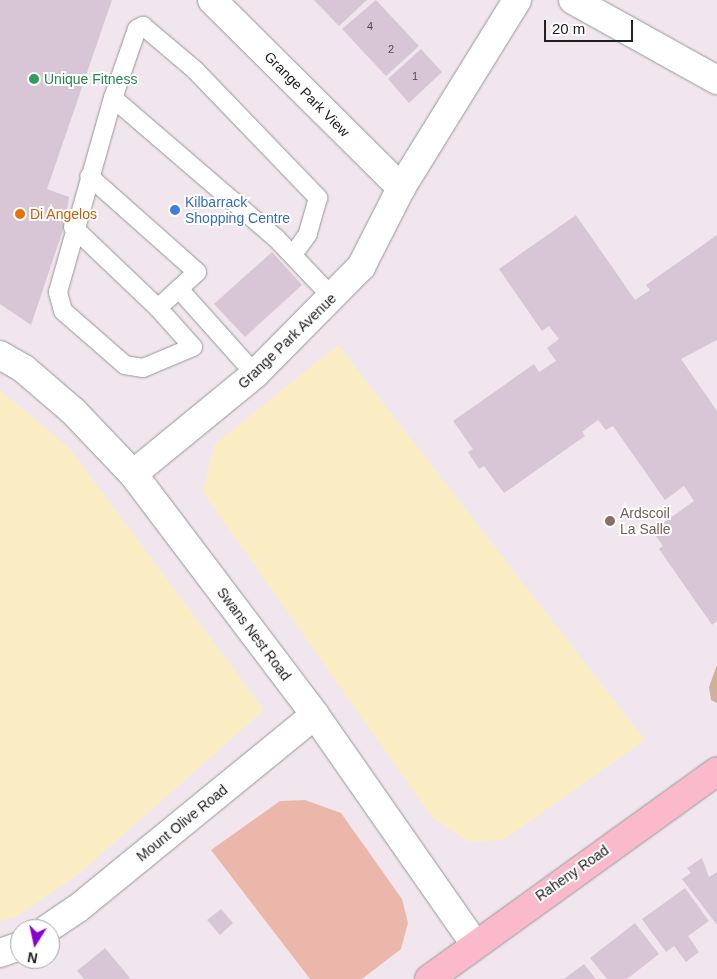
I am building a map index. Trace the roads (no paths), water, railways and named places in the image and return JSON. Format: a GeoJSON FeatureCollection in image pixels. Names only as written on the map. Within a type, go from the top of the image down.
{"type":"FeatureCollection","features":[{"type":"Feature","properties":{"kind":"main road","name":"Raheny Road"},"geometry":{"type":"LineString","coordinates":[[430,979],[474,943],[714,780]]}},
{"type":"Feature","properties":{"kind":"street","name":"Grange Park View"},"geometry":{"type":"LineString","coordinates":[[212,0],[401,188]]}},
{"type":"Feature","properties":{"kind":"street","name":"Grange Park Avenue"},"geometry":{"type":"LineString","coordinates":[[133,474],[255,374],[333,298],[361,267],[401,188],[518,0]]}},
{"type":"Feature","properties":{"kind":"street"},"geometry":{"type":"LineString","coordinates":[[573,0],[717,80]]}},
{"type":"Feature","properties":{"kind":"street","name":"Swans Nest Road"},"geometry":{"type":"LineString","coordinates":[[0,355],[24,369],[73,411],[133,474],[315,714],[474,943]]}},
{"type":"Feature","properties":{"kind":"street","name":"Mount Olive Road"},"geometry":{"type":"LineString","coordinates":[[60,920],[77,909],[315,714]]}},
{"type":"Feature","properties":{"kind":"lane"},"geometry":{"type":"LineString","coordinates":[[73,227],[158,308],[193,347],[143,368],[125,365],[63,311],[58,292],[73,227],[137,29],[152,30],[318,198],[311,226],[293,255]]}},
{"type":"Feature","properties":{"kind":"lane"},"geometry":{"type":"LineString","coordinates":[[114,98],[293,255],[333,298]]}},
{"type":"Feature","properties":{"kind":"lane"},"geometry":{"type":"LineString","coordinates":[[89,176],[197,272],[158,308]]}},
{"type":"Feature","properties":{"kind":"lane"},"geometry":{"type":"LineString","coordinates":[[180,289],[255,374]]}},
{"type":"Feature","properties":{"kind":"place","name":"Unique Fitness"},"geometry":{"type":"Point","coordinates":[34,79]}},
{"type":"Feature","properties":{"kind":"place","name":"Kilbarrack Shopping Centre"},"geometry":{"type":"Point","coordinates":[175,210]}},
{"type":"Feature","properties":{"kind":"place","name":"Di Angelos"},"geometry":{"type":"Point","coordinates":[20,214]}},
{"type":"Feature","properties":{"kind":"place","name":"Ardscoil La Salle"},"geometry":{"type":"Point","coordinates":[610,521]}}]}
